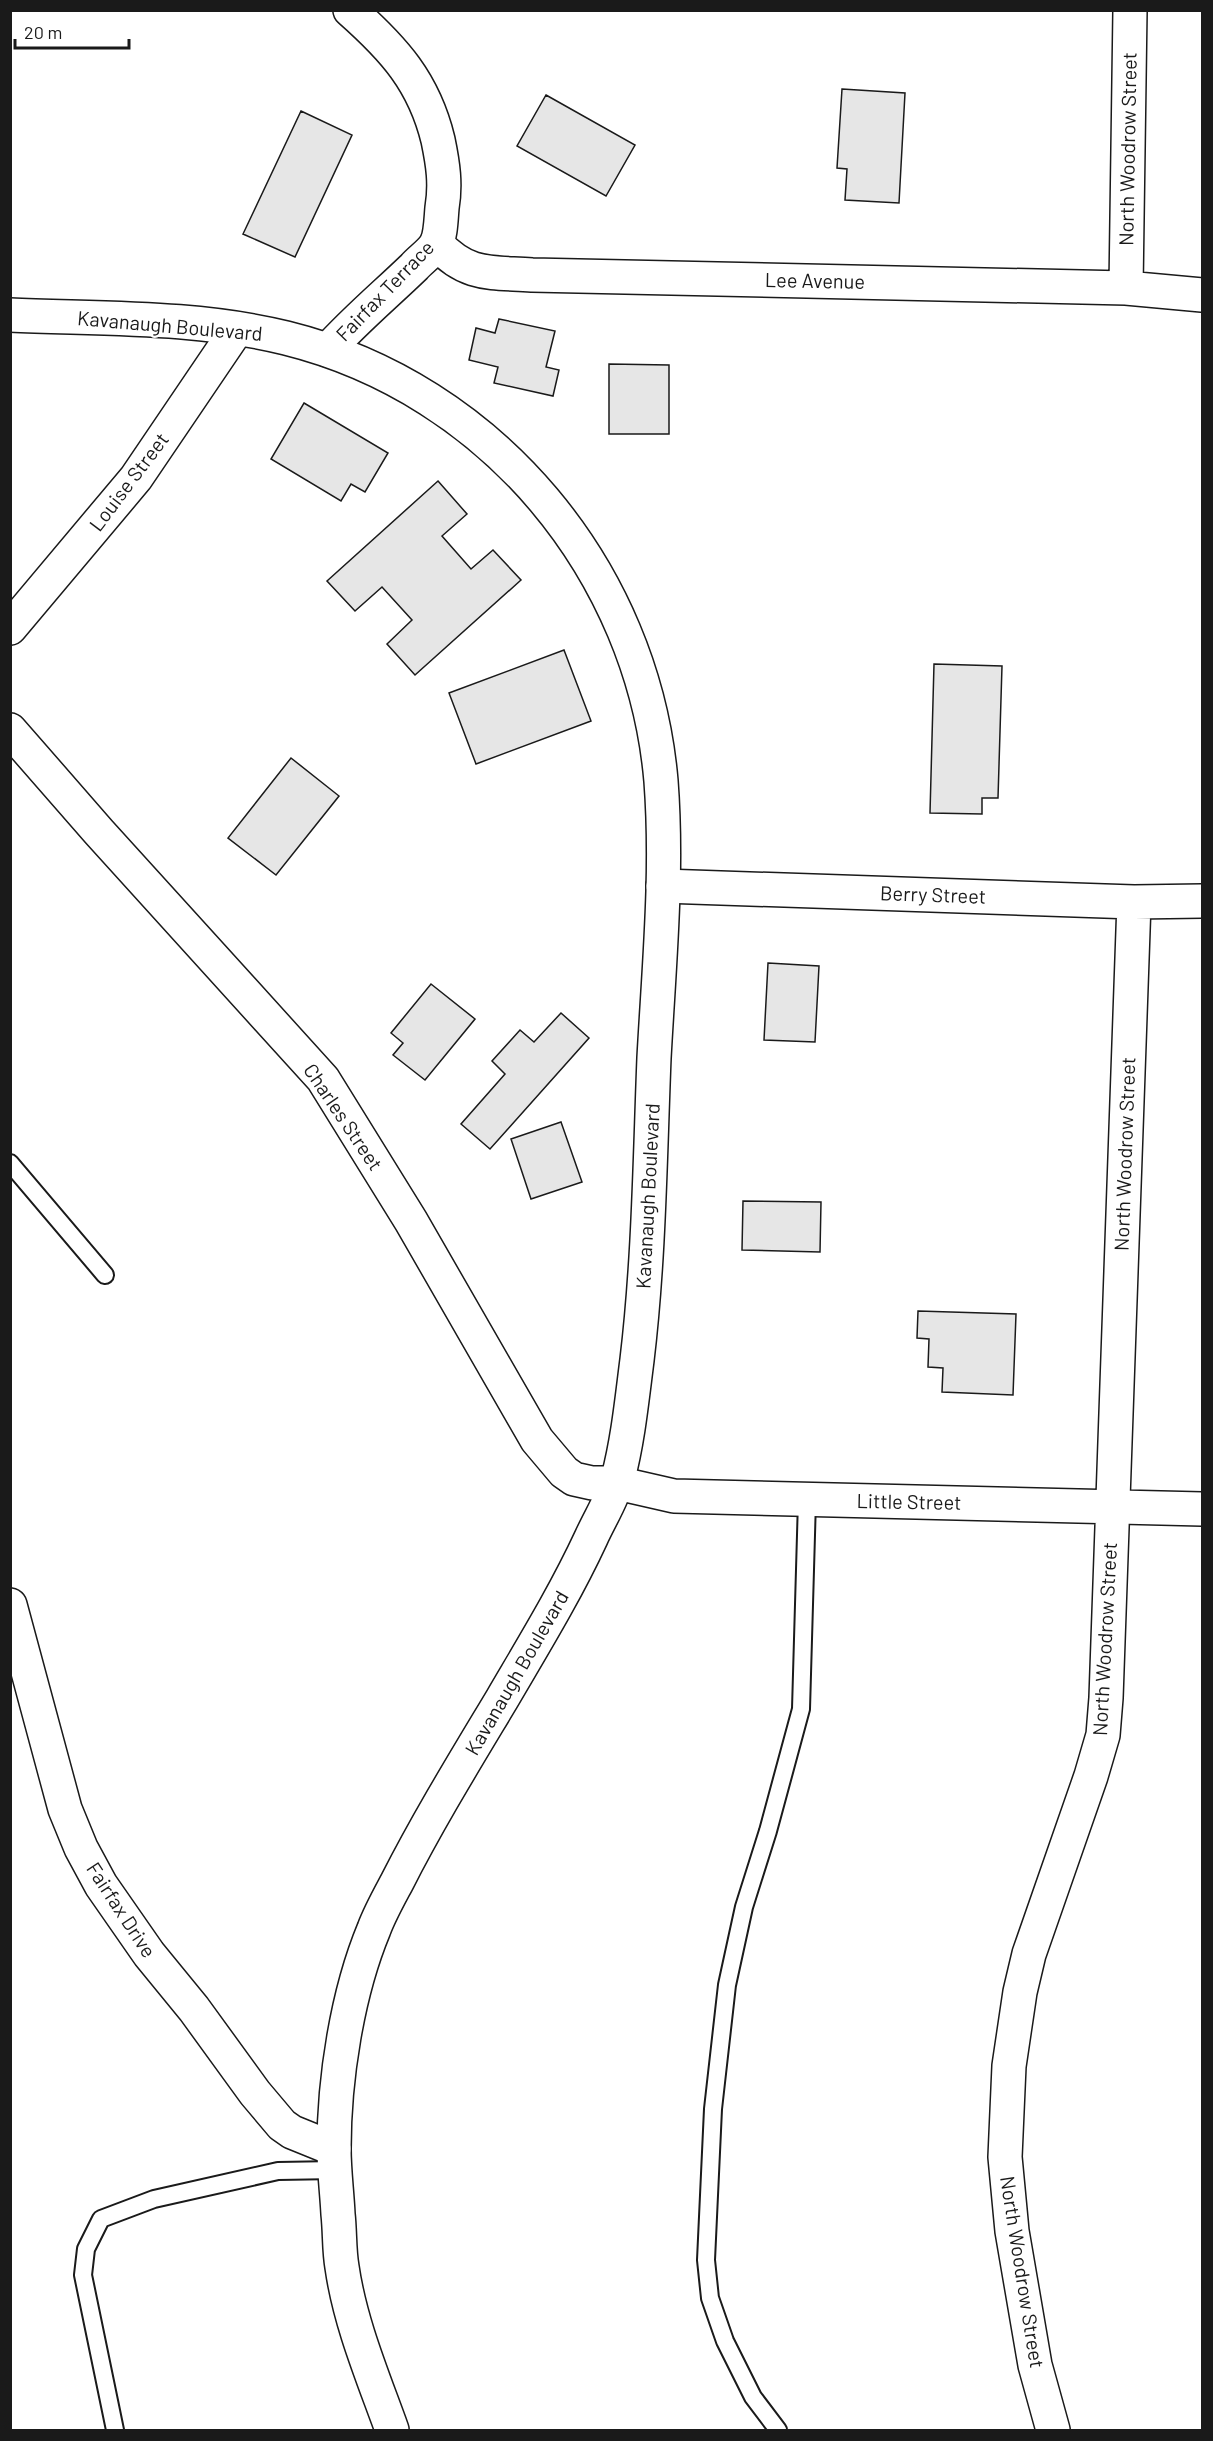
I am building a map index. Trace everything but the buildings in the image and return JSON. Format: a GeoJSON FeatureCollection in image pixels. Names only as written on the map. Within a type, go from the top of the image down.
{"type":"FeatureCollection","features":[{"type":"Feature","properties":{"kind":"street","name":"Fairfax Terrace"},"geometry":{"type":"LineString","coordinates":[[328,350],[358,317],[437,244],[444,194],[445,170],[432,116],[411,73],[395,53],[350,10]]}},
{"type":"Feature","properties":{"kind":"street","name":"North Woodrow Street"},"geometry":{"type":"LineString","coordinates":[[1126,288],[1130,10]]}},
{"type":"Feature","properties":{"kind":"street","name":"Lee Avenue"},"geometry":{"type":"LineString","coordinates":[[437,244],[452,259],[466,268],[532,275],[1126,288],[1203,295]]}},
{"type":"Feature","properties":{"kind":"street","name":"Kavanaugh Boulevard"},"geometry":{"type":"LineString","coordinates":[[10,315],[161,321],[280,336],[328,350],[400,382],[477,433],[534,490],[566,527],[592,565],[624,627],[639,666],[649,707],[660,780],[663,886],[642,1315],[632,1398],[617,1483],[569,1585],[414,1849],[374,1927],[357,1976],[345,2038],[339,2081],[335,2160],[342,2267],[362,2349],[392,2430]]}},
{"type":"Feature","properties":{"kind":"street","name":"Louise Street"},"geometry":{"type":"LineString","coordinates":[[10,628],[136,478],[237,329]]}},
{"type":"Feature","properties":{"kind":"street","name":"Charles Street"},"geometry":{"type":"LineString","coordinates":[[10,730],[99,832],[323,1079],[411,1221],[537,1440],[557,1464],[574,1479],[592,1483],[617,1483]]}},
{"type":"Feature","properties":{"kind":"street","name":"Berry Street"},"geometry":{"type":"LineString","coordinates":[[663,886],[1134,902],[1203,901]]}},
{"type":"Feature","properties":{"kind":"street","name":"North Woodrow Street"},"geometry":{"type":"LineString","coordinates":[[1053,2430],[1035,2365],[1012,2231],[1005,2157],[1009,2066],[1020,1992],[1029,1954],[1091,1776],[1102,1735],[1106,1698],[1134,902]]}},
{"type":"Feature","properties":{"kind":"street","name":"Little Street"},"geometry":{"type":"LineString","coordinates":[[617,1483],[674,1496],[1203,1509]]}},
{"type":"Feature","properties":{"kind":"street","name":"Fairfax Drive"},"geometry":{"type":"LineString","coordinates":[[10,1605],[65,1809],[81,1848],[101,1885],[149,1954],[282,2125],[335,2160]]}},
{"type":"Feature","properties":{"kind":"lane"},"geometry":{"type":"LineString","coordinates":[[10,1163],[105,1275]]}},
{"type":"Feature","properties":{"kind":"lane"},"geometry":{"type":"LineString","coordinates":[[778,2430],[753,2397],[725,2341],[710,2298],[706,2260],[713,2109],[727,1985],[744,1907],[768,1831],[801,1709],[807,1500]]}},
{"type":"Feature","properties":{"kind":"lane"},"geometry":{"type":"LineString","coordinates":[[115,2430],[83,2276],[86,2249],[101,2219],[154,2199],[335,2160]]}}]}
